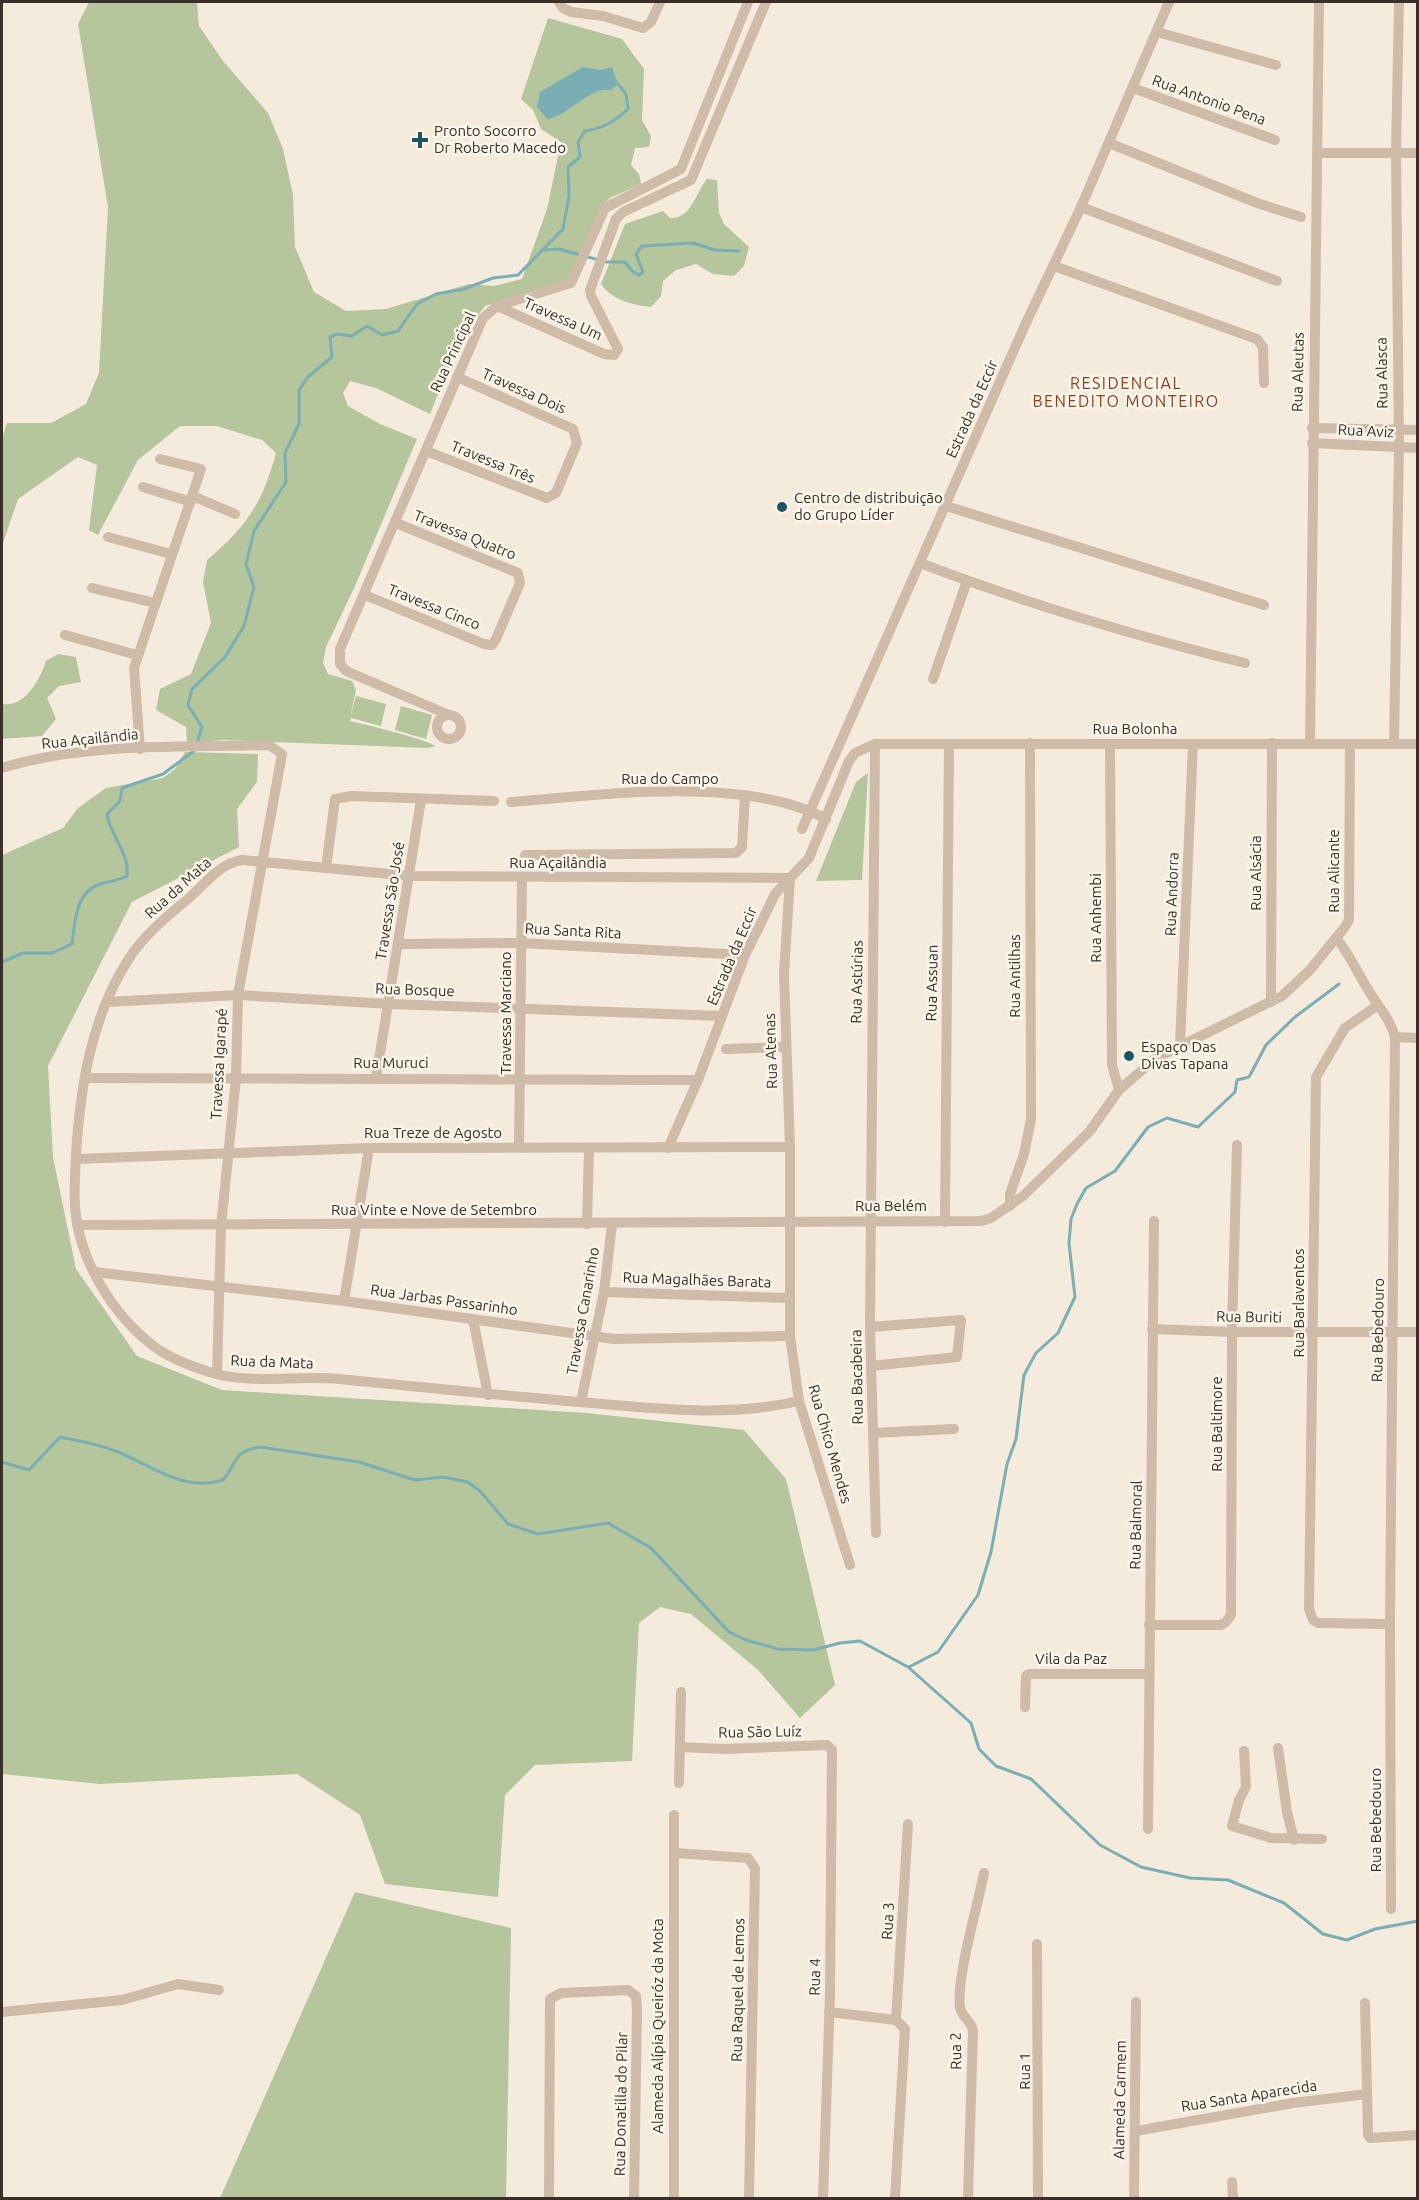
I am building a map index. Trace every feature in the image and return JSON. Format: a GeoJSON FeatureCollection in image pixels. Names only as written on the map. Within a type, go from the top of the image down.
{"type":"FeatureCollection","features":[{"type":"Feature","properties":{"kind":"street"},"geometry":{"type":"LineString","coordinates":[[559,2],[563,9],[571,12],[603,16],[643,28],[651,22],[660,2]]}},
{"type":"Feature","properties":{"kind":"street","name":"Rua Principal"},"geometry":{"type":"LineString","coordinates":[[449,715],[346,670],[340,664],[340,649],[396,523],[477,328],[488,312],[497,306],[571,283],[605,208],[679,171],[748,2]]}},
{"type":"Feature","properties":{"kind":"street"},"geometry":{"type":"LineString","coordinates":[[720,69],[736,75],[766,2]]}},
{"type":"Feature","properties":{"kind":"street","name":"Estrada da Eccir"},"geometry":{"type":"LineString","coordinates":[[802,829],[1081,207],[1169,2]]}},
{"type":"Feature","properties":{"kind":"street","name":"Rua Aleutas"},"geometry":{"type":"LineString","coordinates":[[1310,743],[1312,428],[1319,2]]}},
{"type":"Feature","properties":{"kind":"street","name":"Rua Alasca"},"geometry":{"type":"LineString","coordinates":[[1394,744],[1399,447],[1396,152],[1400,2]]}},
{"type":"Feature","properties":{"kind":"street"},"geometry":{"type":"LineString","coordinates":[[1157,32],[1276,65]]}},
{"type":"Feature","properties":{"kind":"street","name":"Travessa Um"},"geometry":{"type":"LineString","coordinates":[[497,306],[604,354],[614,355],[618,348],[590,290],[616,219],[623,212],[691,180],[736,75]]}},
{"type":"Feature","properties":{"kind":"street","name":"Rua Antonio Pena"},"geometry":{"type":"LineString","coordinates":[[1133,88],[1275,140]]}},
{"type":"Feature","properties":{"kind":"street"},"geometry":{"type":"LineString","coordinates":[[1109,143],[1257,203],[1301,217]]}},
{"type":"Feature","properties":{"kind":"street"},"geometry":{"type":"LineString","coordinates":[[1317,153],[1418,153]]}},
{"type":"Feature","properties":{"kind":"street"},"geometry":{"type":"LineString","coordinates":[[1081,207],[1276,281]]}},
{"type":"Feature","properties":{"kind":"street"},"geometry":{"type":"LineString","coordinates":[[1054,266],[1257,339],[1263,347],[1264,383]]}},
{"type":"Feature","properties":{"kind":"street","name":"Travessa Dois"},"geometry":{"type":"LineString","coordinates":[[457,377],[573,429],[577,443],[566,468]]}},
{"type":"Feature","properties":{"kind":"street","name":"Rua Aviz"},"geometry":{"type":"LineString","coordinates":[[1312,428],[1418,430]]}},
{"type":"Feature","properties":{"kind":"street","name":"Rua Aviz"},"geometry":{"type":"LineString","coordinates":[[1312,443],[1418,448]]}},
{"type":"Feature","properties":{"kind":"street","name":"Travessa Três"},"geometry":{"type":"LineString","coordinates":[[426,451],[541,498],[547,498],[556,493],[566,468]]}},
{"type":"Feature","properties":{"kind":"street"},"geometry":{"type":"LineString","coordinates":[[140,749],[134,668],[201,469],[160,459]]}},
{"type":"Feature","properties":{"kind":"street"},"geometry":{"type":"LineString","coordinates":[[143,487],[192,499],[235,514]]}},
{"type":"Feature","properties":{"kind":"street"},"geometry":{"type":"LineString","coordinates":[[946,506],[1264,605]]}},
{"type":"Feature","properties":{"kind":"street","name":"Travessa Quatro"},"geometry":{"type":"LineString","coordinates":[[396,523],[518,573],[520,583],[508,612]]}},
{"type":"Feature","properties":{"kind":"street"},"geometry":{"type":"LineString","coordinates":[[108,537],[171,554]]}},
{"type":"Feature","properties":{"kind":"street"},"geometry":{"type":"LineString","coordinates":[[920,563],[968,581],[1182,648],[1245,663]]}},
{"type":"Feature","properties":{"kind":"street"},"geometry":{"type":"LineString","coordinates":[[933,679],[968,581]]}},
{"type":"Feature","properties":{"kind":"street"},"geometry":{"type":"LineString","coordinates":[[92,588],[154,603]]}},
{"type":"Feature","properties":{"kind":"street","name":"Travessa Cinco"},"geometry":{"type":"LineString","coordinates":[[365,595],[484,644],[492,645],[508,612]]}},
{"type":"Feature","properties":{"kind":"street"},"geometry":{"type":"LineString","coordinates":[[65,635],[137,655]]}},
{"type":"Feature","properties":{"kind":"street","name":"Rua Bolonha"},"geometry":{"type":"LineString","coordinates":[[855,753],[875,744],[1030,742],[1418,744]]}},
{"type":"Feature","properties":{"kind":"street","name":"Rua Antilhas"},"geometry":{"type":"LineString","coordinates":[[1006,1208],[1024,1154],[1031,1119],[1030,742]]}},
{"type":"Feature","properties":{"kind":"street","name":"Rua Alsácia"},"geometry":{"type":"LineString","coordinates":[[1271,1002],[1272,743]]}},
{"type":"Feature","properties":{"kind":"street","name":"Rua Astúrias"},"geometry":{"type":"LineString","coordinates":[[870,1221],[875,744]]}},
{"type":"Feature","properties":{"kind":"street","name":"Rua Assuan"},"geometry":{"type":"LineString","coordinates":[[945,1222],[949,744]]}},
{"type":"Feature","properties":{"kind":"street","name":"Rua Anhembi"},"geometry":{"type":"LineString","coordinates":[[1110,744],[1112,1065],[1119,1090]]}},
{"type":"Feature","properties":{"kind":"street","name":"Rua Andorra"},"geometry":{"type":"LineString","coordinates":[[1180,1045],[1193,744]]}},
{"type":"Feature","properties":{"kind":"street","name":"Rua Alicante"},"geometry":{"type":"LineString","coordinates":[[1271,1002],[1301,980],[1349,920],[1350,744]]}},
{"type":"Feature","properties":{"kind":"street","name":"Rua Açailândia"},"geometry":{"type":"LineString","coordinates":[[2,768],[76,753],[189,747],[269,745],[280,750],[283,758]]}},
{"type":"Feature","properties":{"kind":"street","name":"Estrada da Eccir"},"geometry":{"type":"LineString","coordinates":[[668,1148],[698,1080],[745,955],[775,894],[809,858],[846,767],[855,753]]}},
{"type":"Feature","properties":{"kind":"street","name":"Travessa Igarapé"},"geometry":{"type":"LineString","coordinates":[[217,1374],[221,1226],[236,1078],[238,995],[283,758]]}},
{"type":"Feature","properties":{"kind":"street","name":"Rua do Campo"},"geometry":{"type":"LineString","coordinates":[[511,802],[646,794],[720,793],[790,804],[810,810],[826,819]]}},
{"type":"Feature","properties":{"kind":"street"},"geometry":{"type":"LineString","coordinates":[[326,868],[335,799],[351,796],[494,801]]}},
{"type":"Feature","properties":{"kind":"street"},"geometry":{"type":"LineString","coordinates":[[525,855],[736,853],[742,847],[745,796]]}},
{"type":"Feature","properties":{"kind":"street","name":"Travessa São José"},"geometry":{"type":"LineString","coordinates":[[376,1078],[411,876],[421,800]]}},
{"type":"Feature","properties":{"kind":"street","name":"Rua da Mata"},"geometry":{"type":"LineString","coordinates":[[326,868],[242,860],[226,865],[165,917],[129,959],[107,1002],[94,1035],[79,1111],[74,1198],[77,1225],[94,1272],[114,1305],[133,1327],[158,1349],[176,1360],[217,1374],[254,1378],[338,1379],[488,1395],[696,1412],[760,1408],[799,1401]]}},
{"type":"Feature","properties":{"kind":"street","name":"Rua Açailândia"},"geometry":{"type":"LineString","coordinates":[[326,868],[411,876],[790,878]]}},
{"type":"Feature","properties":{"kind":"street","name":"Travessa Marciano"},"geometry":{"type":"LineString","coordinates":[[519,1147],[522,878]]}},
{"type":"Feature","properties":{"kind":"street","name":"Rua Atenas"},"geometry":{"type":"LineString","coordinates":[[790,878],[783,974],[791,1222]]}},
{"type":"Feature","properties":{"kind":"street"},"geometry":{"type":"LineString","coordinates":[[1336,938],[1347,951],[1388,1019],[1395,1037],[1418,1038]]}},
{"type":"Feature","properties":{"kind":"street","name":"Rua Santa Rita"},"geometry":{"type":"LineString","coordinates":[[399,944],[520,943],[745,955]]}},
{"type":"Feature","properties":{"kind":"street","name":"Rua Bosque"},"geometry":{"type":"LineString","coordinates":[[107,1002],[238,995],[390,1004],[722,1016]]}},
{"type":"Feature","properties":{"kind":"street"},"geometry":{"type":"LineString","coordinates":[[1006,1208],[1023,1196],[1090,1131],[1119,1090],[1156,1058],[1271,1002]]}},
{"type":"Feature","properties":{"kind":"street","name":"Rua Barlaventos"},"geometry":{"type":"LineString","coordinates":[[1378,1005],[1345,1028],[1316,1077],[1309,1609],[1313,1620],[1318,1623],[1390,1624]]}},
{"type":"Feature","properties":{"kind":"street","name":"Rua Bebedouro"},"geometry":{"type":"LineString","coordinates":[[1391,1909],[1390,1624],[1395,1037]]}},
{"type":"Feature","properties":{"kind":"street"},"geometry":{"type":"LineString","coordinates":[[726,1049],[786,1047]]}},
{"type":"Feature","properties":{"kind":"street","name":"Rua Muruci"},"geometry":{"type":"LineString","coordinates":[[85,1078],[698,1080]]}},
{"type":"Feature","properties":{"kind":"street","name":"Rua Baltimore"},"geometry":{"type":"LineString","coordinates":[[1149,1625],[1220,1625],[1225,1623],[1231,1615],[1232,1332],[1237,1145]]}},
{"type":"Feature","properties":{"kind":"street","name":"Rua Treze de Agosto"},"geometry":{"type":"LineString","coordinates":[[76,1159],[229,1151],[369,1148],[790,1147]]}},
{"type":"Feature","properties":{"kind":"street"},"geometry":{"type":"LineString","coordinates":[[344,1301],[369,1148]]}},
{"type":"Feature","properties":{"kind":"street","name":"Travessa Canarinho"},"geometry":{"type":"LineString","coordinates":[[587,1224],[589,1149]]}},
{"type":"Feature","properties":{"kind":"street","name":"Rua Belém"},"geometry":{"type":"LineString","coordinates":[[791,1222],[981,1221],[991,1218],[1006,1208]]}},
{"type":"Feature","properties":{"kind":"street","name":"Rua Bacabeira"},"geometry":{"type":"LineString","coordinates":[[870,1221],[870,1327],[876,1533]]}},
{"type":"Feature","properties":{"kind":"street","name":"Rua Balmoral"},"geometry":{"type":"LineString","coordinates":[[1148,1829],[1154,1221]]}},
{"type":"Feature","properties":{"kind":"street","name":"Rua Vinte e Nove de Setembro"},"geometry":{"type":"LineString","coordinates":[[77,1225],[612,1225],[791,1222]]}},
{"type":"Feature","properties":{"kind":"street","name":"Rua Chico Mendes"},"geometry":{"type":"LineString","coordinates":[[791,1222],[788,1298],[790,1336],[799,1401],[850,1564]]}},
{"type":"Feature","properties":{"kind":"street","name":"Travessa Canarinho"},"geometry":{"type":"LineString","coordinates":[[581,1402],[597,1336],[612,1225]]}},
{"type":"Feature","properties":{"kind":"street","name":"Rua Jarbas Passarinho"},"geometry":{"type":"LineString","coordinates":[[94,1272],[218,1285],[638,1340],[790,1336]]}},
{"type":"Feature","properties":{"kind":"street","name":"Rua Magalhães Barata"},"geometry":{"type":"LineString","coordinates":[[604,1292],[788,1298]]}},
{"type":"Feature","properties":{"kind":"street"},"geometry":{"type":"LineString","coordinates":[[473,1319],[488,1395]]}},
{"type":"Feature","properties":{"kind":"street"},"geometry":{"type":"LineString","coordinates":[[870,1327],[961,1320],[958,1356],[871,1366]]}},
{"type":"Feature","properties":{"kind":"street","name":"Rua Buriti"},"geometry":{"type":"LineString","coordinates":[[1152,1329],[1232,1332],[1418,1332]]}},
{"type":"Feature","properties":{"kind":"street"},"geometry":{"type":"LineString","coordinates":[[873,1434],[954,1429]]}},
{"type":"Feature","properties":{"kind":"street","name":"Vila da Paz"},"geometry":{"type":"LineString","coordinates":[[1025,1707],[1023,1690],[1029,1674],[1148,1674]]}},
{"type":"Feature","properties":{"kind":"street"},"geometry":{"type":"LineString","coordinates":[[679,1783],[681,1692]]}},
{"type":"Feature","properties":{"kind":"street","name":"Rua São Luíz"},"geometry":{"type":"LineString","coordinates":[[680,1747],[724,1749],[827,1745],[831,1747],[832,1757]]}},
{"type":"Feature","properties":{"kind":"street"},"geometry":{"type":"LineString","coordinates":[[1278,1748],[1287,1812],[1294,1840]]}},
{"type":"Feature","properties":{"kind":"street"},"geometry":{"type":"LineString","coordinates":[[1244,1751],[1246,1787],[1233,1820],[1235,1827],[1270,1838],[1322,1839]]}},
{"type":"Feature","properties":{"kind":"street","name":"Rua 4"},"geometry":{"type":"LineString","coordinates":[[824,2199],[832,1757]]}},
{"type":"Feature","properties":{"kind":"street","name":"Alameda Alípia Queiróz da Mota"},"geometry":{"type":"LineString","coordinates":[[674,1815],[674,2199]]}},
{"type":"Feature","properties":{"kind":"street","name":"Rua 3"},"geometry":{"type":"LineString","coordinates":[[896,2020],[908,1824]]}},
{"type":"Feature","properties":{"kind":"street","name":"Rua Raquel de Lemos"},"geometry":{"type":"LineString","coordinates":[[675,1853],[748,1858],[755,1868],[749,2199]]}},
{"type":"Feature","properties":{"kind":"street","name":"Rua 2"},"geometry":{"type":"LineString","coordinates":[[968,2199],[973,2031],[961,2012],[960,1991],[984,1873]]}},
{"type":"Feature","properties":{"kind":"street","name":"Rua 1"},"geometry":{"type":"LineString","coordinates":[[1037,1944],[1038,2199]]}},
{"type":"Feature","properties":{"kind":"street"},"geometry":{"type":"LineString","coordinates":[[2,2012],[122,2000],[178,1984],[219,1990]]}},
{"type":"Feature","properties":{"kind":"street","name":"Rua Donatilla do Pilar"},"geometry":{"type":"LineString","coordinates":[[549,2199],[550,1999],[561,1993],[631,1991],[636,1996],[637,2009],[634,2199]]}},
{"type":"Feature","properties":{"kind":"street","name":"Alameda Carmem"},"geometry":{"type":"LineString","coordinates":[[1134,2199],[1136,2002]]}},
{"type":"Feature","properties":{"kind":"street"},"geometry":{"type":"LineString","coordinates":[[1365,2003],[1367,2130],[1370,2138],[1418,2135]]}},
{"type":"Feature","properties":{"kind":"street"},"geometry":{"type":"LineString","coordinates":[[829,2012],[896,2020],[905,2029],[895,2199]]}},
{"type":"Feature","properties":{"kind":"street","name":"Rua Santa Aparecida"},"geometry":{"type":"LineString","coordinates":[[1136,2131],[1293,2103],[1367,2094]]}},
{"type":"Feature","properties":{"kind":"street"},"geometry":{"type":"LineString","coordinates":[[1232,2182],[1233,2199]]}},
{"type":"Feature","properties":{"kind":"green space"},"geometry":{"type":"Polygon","coordinates":[[[89,2],[197,2],[199,26],[223,61],[268,113],[283,149],[293,195],[295,247],[314,292],[346,311],[386,309],[469,284],[494,286],[522,279],[547,209],[561,142],[541,129],[533,110],[521,99],[548,18],[622,39],[644,69],[642,120],[651,136],[649,147],[635,148],[631,165],[639,174],[641,184],[610,198],[602,205],[569,279],[485,306],[460,340],[430,414],[376,388],[350,381],[343,393],[348,406],[380,424],[417,439],[355,586],[326,647],[323,663],[328,674],[352,681],[356,690],[350,718],[356,696],[386,704],[381,726],[351,718],[350,721],[409,736],[435,746],[428,748],[225,740],[187,742],[186,727],[156,710],[160,689],[191,674],[211,623],[203,582],[207,560],[243,525],[259,500],[271,471],[276,453],[262,440],[217,426],[180,426],[138,460],[98,535],[89,530],[97,465],[78,457],[18,499],[2,546],[2,438],[7,423],[51,423],[86,404],[99,373],[108,207],[78,24],[89,2]]]}},
{"type":"Feature","properties":{"kind":"green space"},"geometry":{"type":"Polygon","coordinates":[[[707,179],[717,180],[719,213],[724,224],[749,247],[744,266],[734,276],[713,274],[696,264],[676,270],[663,281],[661,296],[651,307],[623,301],[606,290],[601,284],[625,224],[663,211],[670,218],[683,214],[688,210],[707,179]]]}},
{"type":"Feature","properties":{"kind":"green space"},"geometry":{"type":"Polygon","coordinates":[[[58,654],[76,657],[81,682],[59,686],[47,698],[56,719],[42,736],[2,739],[2,704],[18,702],[24,697],[36,684],[46,661],[58,654]]]}},
{"type":"Feature","properties":{"kind":"green space"},"geometry":{"type":"Polygon","coordinates":[[[401,706],[432,715],[426,739],[395,730],[401,706]]]}},
{"type":"Feature","properties":{"kind":"green space"},"geometry":{"type":"Polygon","coordinates":[[[185,752],[258,754],[257,782],[237,809],[239,847],[132,902],[48,1066],[53,1157],[76,1269],[137,1356],[222,1390],[586,1413],[744,1430],[786,1479],[835,1685],[800,1718],[758,1670],[691,1614],[660,1607],[639,1623],[632,1761],[535,1765],[505,1795],[498,1897],[385,1884],[360,1815],[297,1774],[100,1784],[2,1774],[2,855],[63,828],[78,808],[106,788],[163,778],[175,769],[185,752]]]}},
{"type":"Feature","properties":{"kind":"green space"},"geometry":{"type":"Polygon","coordinates":[[[868,773],[862,880],[816,881],[856,782],[868,773]]]}},
{"type":"Feature","properties":{"kind":"green space"},"geometry":{"type":"Polygon","coordinates":[[[355,1892],[511,1928],[506,2198],[220,2198],[355,1892]]]}},
{"type":"Feature","properties":{"kind":"water"},"geometry":{"type":"Polygon","coordinates":[[[583,67],[599,70],[612,67],[618,84],[611,90],[595,92],[563,113],[547,119],[537,107],[540,92],[583,67]]]}},
{"type":"Feature","properties":{"kind":"waterway"},"geometry":{"type":"LineString","coordinates":[[197,743],[202,727],[188,705],[192,689],[225,657],[244,626],[254,587],[246,564],[254,531],[286,482],[285,453],[299,424],[299,390],[308,377],[332,357],[330,337],[337,334],[352,336],[367,326],[382,335],[398,331],[417,304],[436,294],[464,289],[493,278],[518,275],[563,229],[569,196],[568,167],[580,157],[578,142],[585,131],[608,124],[628,109],[626,94],[618,84]]}},
{"type":"Feature","properties":{"kind":"waterway"},"geometry":{"type":"LineString","coordinates":[[544,250],[559,249],[606,262],[625,262],[632,271],[639,275],[643,272],[636,254],[642,246],[693,243],[715,250],[739,251]]}},
{"type":"Feature","properties":{"kind":"waterway"},"geometry":{"type":"LineString","coordinates":[[2,962],[23,953],[52,953],[72,944],[78,909],[86,894],[100,884],[127,876],[126,859],[107,814],[120,801],[122,788],[163,774],[195,750]]}},
{"type":"Feature","properties":{"kind":"waterway"},"geometry":{"type":"LineString","coordinates":[[909,1667],[938,1652],[978,1595],[991,1552],[1007,1464],[1016,1439],[1024,1375],[1036,1353],[1058,1333],[1075,1297],[1069,1243],[1071,1219],[1086,1188],[1115,1171],[1148,1127],[1167,1118],[1198,1127],[1235,1092],[1237,1080],[1249,1077],[1266,1045],[1295,1017],[1339,984]]}},
{"type":"Feature","properties":{"kind":"waterway"},"geometry":{"type":"LineString","coordinates":[[2,1462],[29,1470],[60,1437],[115,1451],[171,1477],[196,1483],[209,1483],[223,1480],[240,1454],[260,1447],[359,1462],[415,1480],[443,1477],[468,1482],[480,1491],[508,1524],[538,1534],[608,1523],[651,1548],[729,1632],[746,1640],[778,1649],[813,1650],[860,1641],[908,1667],[971,1723],[979,1749],[996,1766],[1031,1779],[1100,1845],[1141,1867],[1190,1878],[1228,1880],[1284,1903],[1323,1934],[1347,1940],[1375,1929],[1418,1921]]}},
{"type":"Feature","properties":{"kind":"place","name":"Pronto Socorro Dr Roberto Macedo"},"geometry":{"type":"Point","coordinates":[420,140]}},
{"type":"Feature","properties":{"kind":"place","name":"Centro de distribuição do Grupo Líder"},"geometry":{"type":"Point","coordinates":[782,507]}},
{"type":"Feature","properties":{"kind":"place","name":"Espaço Das Divas Tapana"},"geometry":{"type":"Point","coordinates":[1129,1056]}},
{"type":"Feature","properties":{"kind":"district","name":"RESIDENCIAL BENEDITO MONTEIRO"},"geometry":{"type":"Point","coordinates":[1126,392]}}]}
